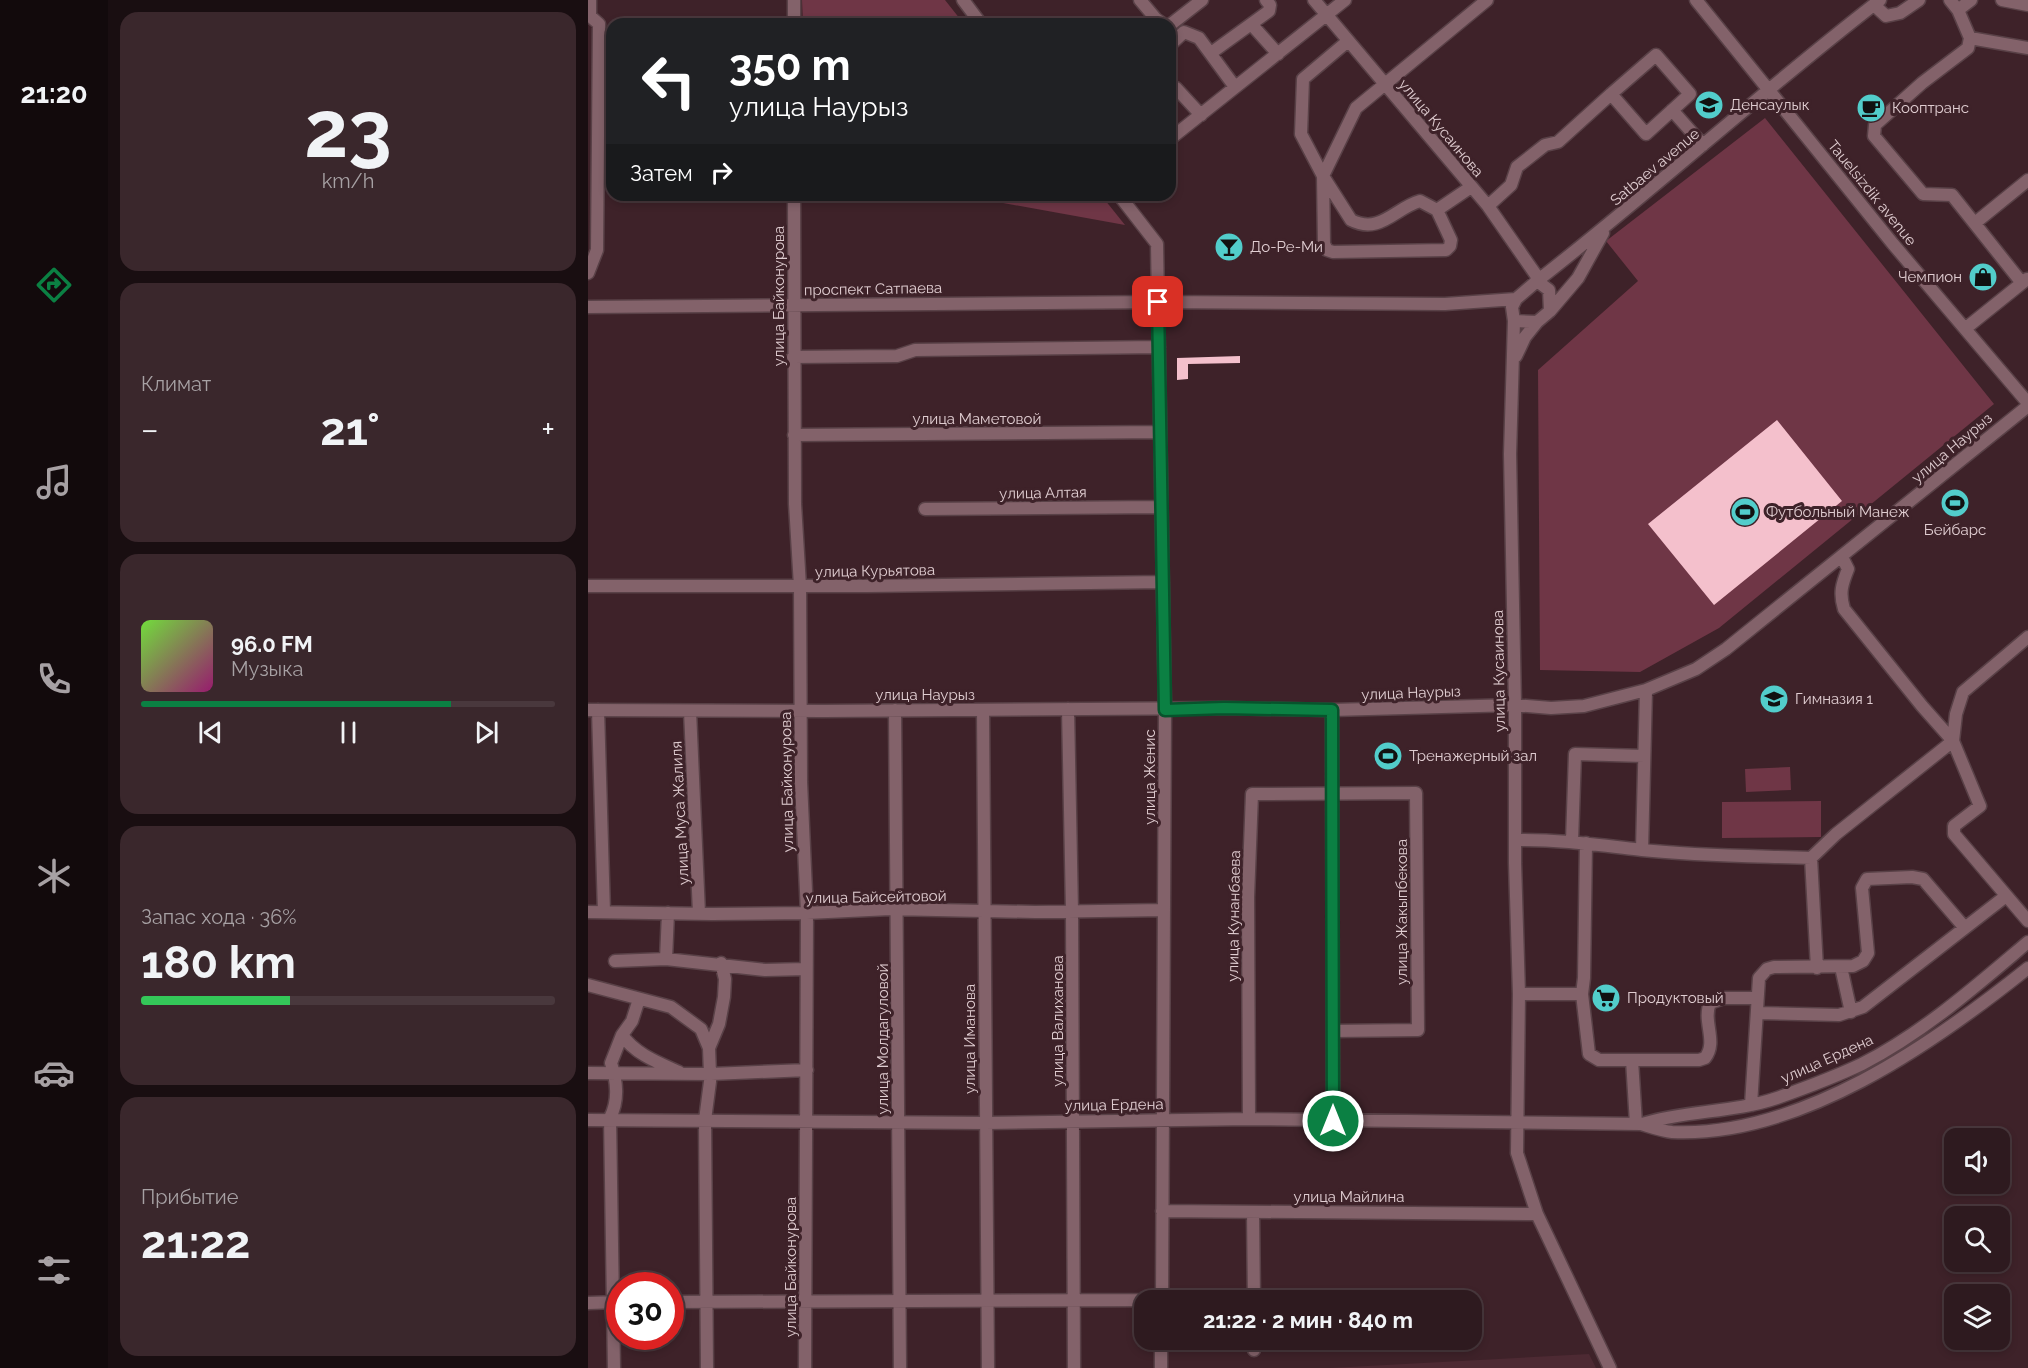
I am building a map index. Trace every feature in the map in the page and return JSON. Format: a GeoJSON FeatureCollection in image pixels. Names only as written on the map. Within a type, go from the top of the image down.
{"type":"FeatureCollection","features":[{"type":"Feature","properties":{"kind":"street"},"geometry":{"type":"LineString","coordinates":[[588,273],[592,250],[593,100],[600,24],[589,16],[590,0]]}},
{"type":"Feature","properties":{"kind":"street"},"geometry":{"type":"LineString","coordinates":[[794,0],[794,18]]}},
{"type":"Feature","properties":{"kind":"street"},"geometry":{"type":"LineString","coordinates":[[963,0],[976,18]]}},
{"type":"Feature","properties":{"kind":"street"},"geometry":{"type":"LineString","coordinates":[[1140,0],[1155,18]]}},
{"type":"Feature","properties":{"kind":"street"},"geometry":{"type":"LineString","coordinates":[[1176,20],[1202,0]]}},
{"type":"Feature","properties":{"kind":"street"},"geometry":{"type":"LineString","coordinates":[[1210,53],[1269,11],[1270,5],[1266,0]]}},
{"type":"Feature","properties":{"kind":"street","name":"улица Кусаинова"},"geometry":{"type":"LineString","coordinates":[[1314,0],[1488,206],[1536,275],[1537,281]]}},
{"type":"Feature","properties":{"kind":"street"},"geometry":{"type":"LineString","coordinates":[[1176,134],[1345,0]]}},
{"type":"Feature","properties":{"kind":"street"},"geometry":{"type":"LineString","coordinates":[[1348,41],[1304,79],[1301,134],[1323,176],[1351,220],[1358,224],[1380,224],[1409,204],[1420,201],[1437,210],[1451,240],[1446,250],[1333,252],[1327,250],[1324,244],[1323,176],[1356,108],[1487,0]]}},
{"type":"Feature","properties":{"kind":"street","name":"Tauelsizdik avenue"},"geometry":{"type":"LineString","coordinates":[[1696,0],[1893,244],[1966,328],[2028,405]]}},
{"type":"Feature","properties":{"kind":"street","name":"Satbaev avenue"},"geometry":{"type":"LineString","coordinates":[[1537,281],[1877,2],[1886,16],[1900,14],[1919,0]]}},
{"type":"Feature","properties":{"kind":"street"},"geometry":{"type":"LineString","coordinates":[[1966,328],[2025,280],[1952,195],[1923,194],[1874,136],[1875,125],[1922,83],[1968,48],[1970,38],[1954,5],[1971,0]]}},
{"type":"Feature","properties":{"kind":"street"},"geometry":{"type":"LineString","coordinates":[[2002,0],[2028,4]]}},
{"type":"Feature","properties":{"kind":"street"},"geometry":{"type":"LineString","coordinates":[[1252,25],[1278,54]]}},
{"type":"Feature","properties":{"kind":"street"},"geometry":{"type":"LineString","coordinates":[[1176,39],[1184,32],[1199,38],[1235,87]]}},
{"type":"Feature","properties":{"kind":"street"},"geometry":{"type":"LineString","coordinates":[[1970,38],[2028,48]]}},
{"type":"Feature","properties":{"kind":"street"},"geometry":{"type":"LineString","coordinates":[[1488,206],[1511,185],[1517,167],[1545,145],[1558,142],[1611,94],[1656,55],[1690,94],[1646,134],[1611,94]]}},
{"type":"Feature","properties":{"kind":"street"},"geometry":{"type":"LineString","coordinates":[[1176,92],[1201,115]]}},
{"type":"Feature","properties":{"kind":"street"},"geometry":{"type":"LineString","coordinates":[[1672,110],[1703,145]]}},
{"type":"Feature","properties":{"kind":"street"},"geometry":{"type":"LineString","coordinates":[[1975,223],[2028,180]]}},
{"type":"Feature","properties":{"kind":"street"},"geometry":{"type":"LineString","coordinates":[[1437,210],[1472,187]]}},
{"type":"Feature","properties":{"kind":"street","name":"улица Байконурова"},"geometry":{"type":"LineString","coordinates":[[794,201],[794,435],[800,586],[801,782],[807,913],[806,1368]]}},
{"type":"Feature","properties":{"kind":"street","name":"улица Женис"},"geometry":{"type":"LineString","coordinates":[[1124,201],[1156,244],[1165,710],[1162,1290]]}},
{"type":"Feature","properties":{"kind":"street"},"geometry":{"type":"LineString","coordinates":[[1514,363],[1525,337],[1578,278],[1608,225]]}},
{"type":"Feature","properties":{"kind":"street"},"geometry":{"type":"LineString","coordinates":[[1513,318],[1512,307],[1516,299],[1537,281],[1549,290],[1550,310]]}},
{"type":"Feature","properties":{"kind":"street"},"geometry":{"type":"LineString","coordinates":[[1158,302],[1484,302],[1516,299]]}},
{"type":"Feature","properties":{"kind":"street","name":"проспект Сатпаева"},"geometry":{"type":"LineString","coordinates":[[588,307],[1158,302]]}},
{"type":"Feature","properties":{"kind":"street"},"geometry":{"type":"LineString","coordinates":[[1484,302],[1504,309],[1513,318],[1537,322]]}},
{"type":"Feature","properties":{"kind":"street","name":"улица Кусаинова"},"geometry":{"type":"LineString","coordinates":[[1513,318],[1514,363],[1510,454],[1519,994],[1517,1153],[1537,1214],[1610,1368]]}},
{"type":"Feature","properties":{"kind":"street"},"geometry":{"type":"LineString","coordinates":[[793,357],[897,356],[915,350],[1159,347]]}},
{"type":"Feature","properties":{"kind":"street","name":"улица Наурыз"},"geometry":{"type":"LineString","coordinates":[[593,710],[1165,710],[1224,708],[1332,710],[1515,705],[1551,708],[1584,706],[1646,690],[1695,669],[1726,649],[2028,405]]}},
{"type":"Feature","properties":{"kind":"street","name":"улица Маметовой"},"geometry":{"type":"LineString","coordinates":[[794,435],[1160,432]]}},
{"type":"Feature","properties":{"kind":"street","name":"улица Алтая"},"geometry":{"type":"LineString","coordinates":[[925,509],[1161,507]]}},
{"type":"Feature","properties":{"kind":"street"},"geometry":{"type":"LineString","coordinates":[[1842,557],[1848,569],[1841,586],[1840,597],[1844,609],[1953,741],[1980,806],[1954,826],[1954,834],[2028,921]]}},
{"type":"Feature","properties":{"kind":"street","name":"улица Курьятова"},"geometry":{"type":"LineString","coordinates":[[588,586],[1162,582]]}},
{"type":"Feature","properties":{"kind":"street"},"geometry":{"type":"LineString","coordinates":[[1515,840],[1572,841],[1642,850],[1811,858],[1836,834],[1953,741],[1956,714],[1963,692],[2028,638]]}},
{"type":"Feature","properties":{"kind":"street"},"geometry":{"type":"LineString","coordinates":[[1642,850],[1646,690]]}},
{"type":"Feature","properties":{"kind":"street"},"geometry":{"type":"LineString","coordinates":[[593,710],[604,912]]}},
{"type":"Feature","properties":{"kind":"street","name":"улица Молдагуловой"},"geometry":{"type":"LineString","coordinates":[[895,710],[900,1368]]}},
{"type":"Feature","properties":{"kind":"street","name":"улица Иманова"},"geometry":{"type":"LineString","coordinates":[[983,710],[988,1368]]}},
{"type":"Feature","properties":{"kind":"street","name":"улица Валиханова"},"geometry":{"type":"LineString","coordinates":[[1068,710],[1074,1121],[1074,1368]]}},
{"type":"Feature","properties":{"kind":"street"},"geometry":{"type":"LineString","coordinates":[[1332,710],[1333,1121]]}},
{"type":"Feature","properties":{"kind":"street","name":"улица Муса Жалиля"},"geometry":{"type":"LineString","coordinates":[[690,711],[699,914]]}},
{"type":"Feature","properties":{"kind":"street"},"geometry":{"type":"LineString","coordinates":[[1572,841],[1575,754],[1644,756]]}},
{"type":"Feature","properties":{"kind":"street","name":"улица Жакыпбекова"},"geometry":{"type":"LineString","coordinates":[[1332,794],[1416,793],[1418,1028],[1416,1030],[1333,1031]]}},
{"type":"Feature","properties":{"kind":"street","name":"улица Кунанбаева"},"geometry":{"type":"LineString","coordinates":[[1249,1119],[1248,908],[1252,794],[1332,794]]}},
{"type":"Feature","properties":{"kind":"street"},"geometry":{"type":"LineString","coordinates":[[1586,843],[1582,994],[1589,1054],[1599,1060],[1699,1060],[1705,1058],[1711,1047],[1707,1014],[1710,1003],[1724,998],[1757,998]]}},
{"type":"Feature","properties":{"kind":"street"},"geometry":{"type":"LineString","coordinates":[[1811,858],[1817,968]]}},
{"type":"Feature","properties":{"kind":"street"},"geometry":{"type":"LineString","coordinates":[[1751,1105],[1759,978],[1767,969],[1853,966],[1867,957],[1862,888],[1867,879],[1912,877],[1923,879],[1965,928]]}},
{"type":"Feature","properties":{"kind":"street"},"geometry":{"type":"LineString","coordinates":[[1757,1013],[1839,1015],[1863,1007],[2006,896]]}},
{"type":"Feature","properties":{"kind":"street","name":"улица Байсейтовой"},"geometry":{"type":"LineString","coordinates":[[588,912],[699,914],[897,909],[1164,910]]}},
{"type":"Feature","properties":{"kind":"street"},"geometry":{"type":"LineString","coordinates":[[666,958],[668,913]]}},
{"type":"Feature","properties":{"kind":"street","name":"улица Ердена"},"geometry":{"type":"LineString","coordinates":[[1638,1124],[1670,1115],[1751,1105],[1776,1098],[1871,1058],[1916,1032],[2028,942]]}},
{"type":"Feature","properties":{"kind":"street"},"geometry":{"type":"LineString","coordinates":[[615,961],[666,958],[765,970],[806,969]]}},
{"type":"Feature","properties":{"kind":"street"},"geometry":{"type":"LineString","coordinates":[[709,1047],[719,1024],[724,997],[725,979],[721,963]]}},
{"type":"Feature","properties":{"kind":"street"},"geometry":{"type":"LineString","coordinates":[[1841,967],[1851,1012]]}},
{"type":"Feature","properties":{"kind":"street","name":"улица Ердена"},"geometry":{"type":"LineString","coordinates":[[588,1120],[610,1118],[986,1123],[1249,1119],[1638,1124],[1670,1132],[1724,1130],[1757,1123],[1825,1098],[1871,1076],[1926,1044],[2028,968]]}},
{"type":"Feature","properties":{"kind":"street"},"geometry":{"type":"LineString","coordinates":[[588,985],[671,1007],[701,1029],[709,1047],[711,1074],[705,1120],[706,1368]]}},
{"type":"Feature","properties":{"kind":"street"},"geometry":{"type":"LineString","coordinates":[[1519,994],[1582,994]]}},
{"type":"Feature","properties":{"kind":"street"},"geometry":{"type":"LineString","coordinates":[[615,1272],[610,1118],[617,1100],[615,1074],[611,1063],[622,1035],[632,1022],[639,999]]}},
{"type":"Feature","properties":{"kind":"street"},"geometry":{"type":"LineString","coordinates":[[622,1035],[628,1044],[653,1060],[683,1074]]}},
{"type":"Feature","properties":{"kind":"street"},"geometry":{"type":"LineString","coordinates":[[1632,1060],[1638,1124]]}},
{"type":"Feature","properties":{"kind":"street"},"geometry":{"type":"LineString","coordinates":[[588,1073],[711,1074],[807,1070]]}},
{"type":"Feature","properties":{"kind":"street","name":"улица Майлина"},"geometry":{"type":"LineString","coordinates":[[1162,1211],[1537,1214]]}},
{"type":"Feature","properties":{"kind":"street"},"geometry":{"type":"LineString","coordinates":[[1253,1212],[1254,1290]]}},
{"type":"Feature","properties":{"kind":"street"},"geometry":{"type":"LineString","coordinates":[[684,1302],[1134,1300]]}},
{"type":"Feature","properties":{"kind":"street"},"geometry":{"type":"LineString","coordinates":[[588,1304],[606,1303]]}},
{"type":"Feature","properties":{"kind":"street"},"geometry":{"type":"LineString","coordinates":[[614,1368],[615,1350]]}},
{"type":"Feature","properties":{"kind":"street"},"geometry":{"type":"LineString","coordinates":[[1161,1350],[1161,1368]]}},
{"type":"Feature","properties":{"kind":"shaded area"},"geometry":{"type":"Polygon","coordinates":[[[802,0],[945,0],[959,18],[803,18],[802,0]]]}},
{"type":"Feature","properties":{"kind":"shaded area"},"geometry":{"type":"Polygon","coordinates":[[[1765,118],[1994,404],[1719,628],[1640,672],[1540,670],[1538,370],[1638,281],[1606,241],[1765,118]]]}},
{"type":"Feature","properties":{"kind":"shaded area"},"geometry":{"type":"Polygon","coordinates":[[[953,201],[1106,201],[1125,225],[1003,203],[953,201]]]}},
{"type":"Feature","properties":{"kind":"shaded area"},"geometry":{"type":"Polygon","coordinates":[[[1790,767],[1791,790],[1746,792],[1745,769],[1790,767]]]}},
{"type":"Feature","properties":{"kind":"shaded area"},"geometry":{"type":"Polygon","coordinates":[[[1821,801],[1821,837],[1722,838],[1722,802],[1821,801]]]}},
{"type":"Feature","properties":{"kind":"shaded area"},"geometry":{"type":"Polygon","coordinates":[[[1589,1354],[1596,1368],[1330,1368],[1589,1354]]]}},
{"type":"Feature","properties":{"kind":"building"},"geometry":{"type":"Polygon","coordinates":[[[1240,356],[1240,363],[1188,364],[1188,379],[1177,380],[1177,358],[1240,356]]]}},
{"type":"Feature","properties":{"kind":"building","name":"Футбольный Манеж"},"geometry":{"type":"Polygon","coordinates":[[[1777,420],[1842,501],[1714,605],[1648,524],[1777,420]]]}},
{"type":"Feature","properties":{"kind":"place","name":"Денсаулык"},"geometry":{"type":"Point","coordinates":[1709,105]}},
{"type":"Feature","properties":{"kind":"place","name":"Кооптранс"},"geometry":{"type":"Point","coordinates":[1871,108]}},
{"type":"Feature","properties":{"kind":"place","name":"До-Ре-Ми"},"geometry":{"type":"Point","coordinates":[1229,247]}},
{"type":"Feature","properties":{"kind":"place","name":"Чемпион"},"geometry":{"type":"Point","coordinates":[1983,277]}},
{"type":"Feature","properties":{"kind":"place","name":"Бейбарс"},"geometry":{"type":"Point","coordinates":[1955,503]}},
{"type":"Feature","properties":{"kind":"place","name":"Футбольный Манеж"},"geometry":{"type":"Point","coordinates":[1745,512]}},
{"type":"Feature","properties":{"kind":"place","name":"Гимназия 1"},"geometry":{"type":"Point","coordinates":[1774,699]}},
{"type":"Feature","properties":{"kind":"place","name":"Тренажерный зал"},"geometry":{"type":"Point","coordinates":[1388,756]}},
{"type":"Feature","properties":{"kind":"place","name":"Продуктовый"},"geometry":{"type":"Point","coordinates":[1606,998]}},
{"type":"Feature","properties":{"kind":"route"},"geometry":{"type":"LineString","coordinates":[[1158,302],[1165,710],[1224,708],[1332,710],[1333,1121]]}}]}
